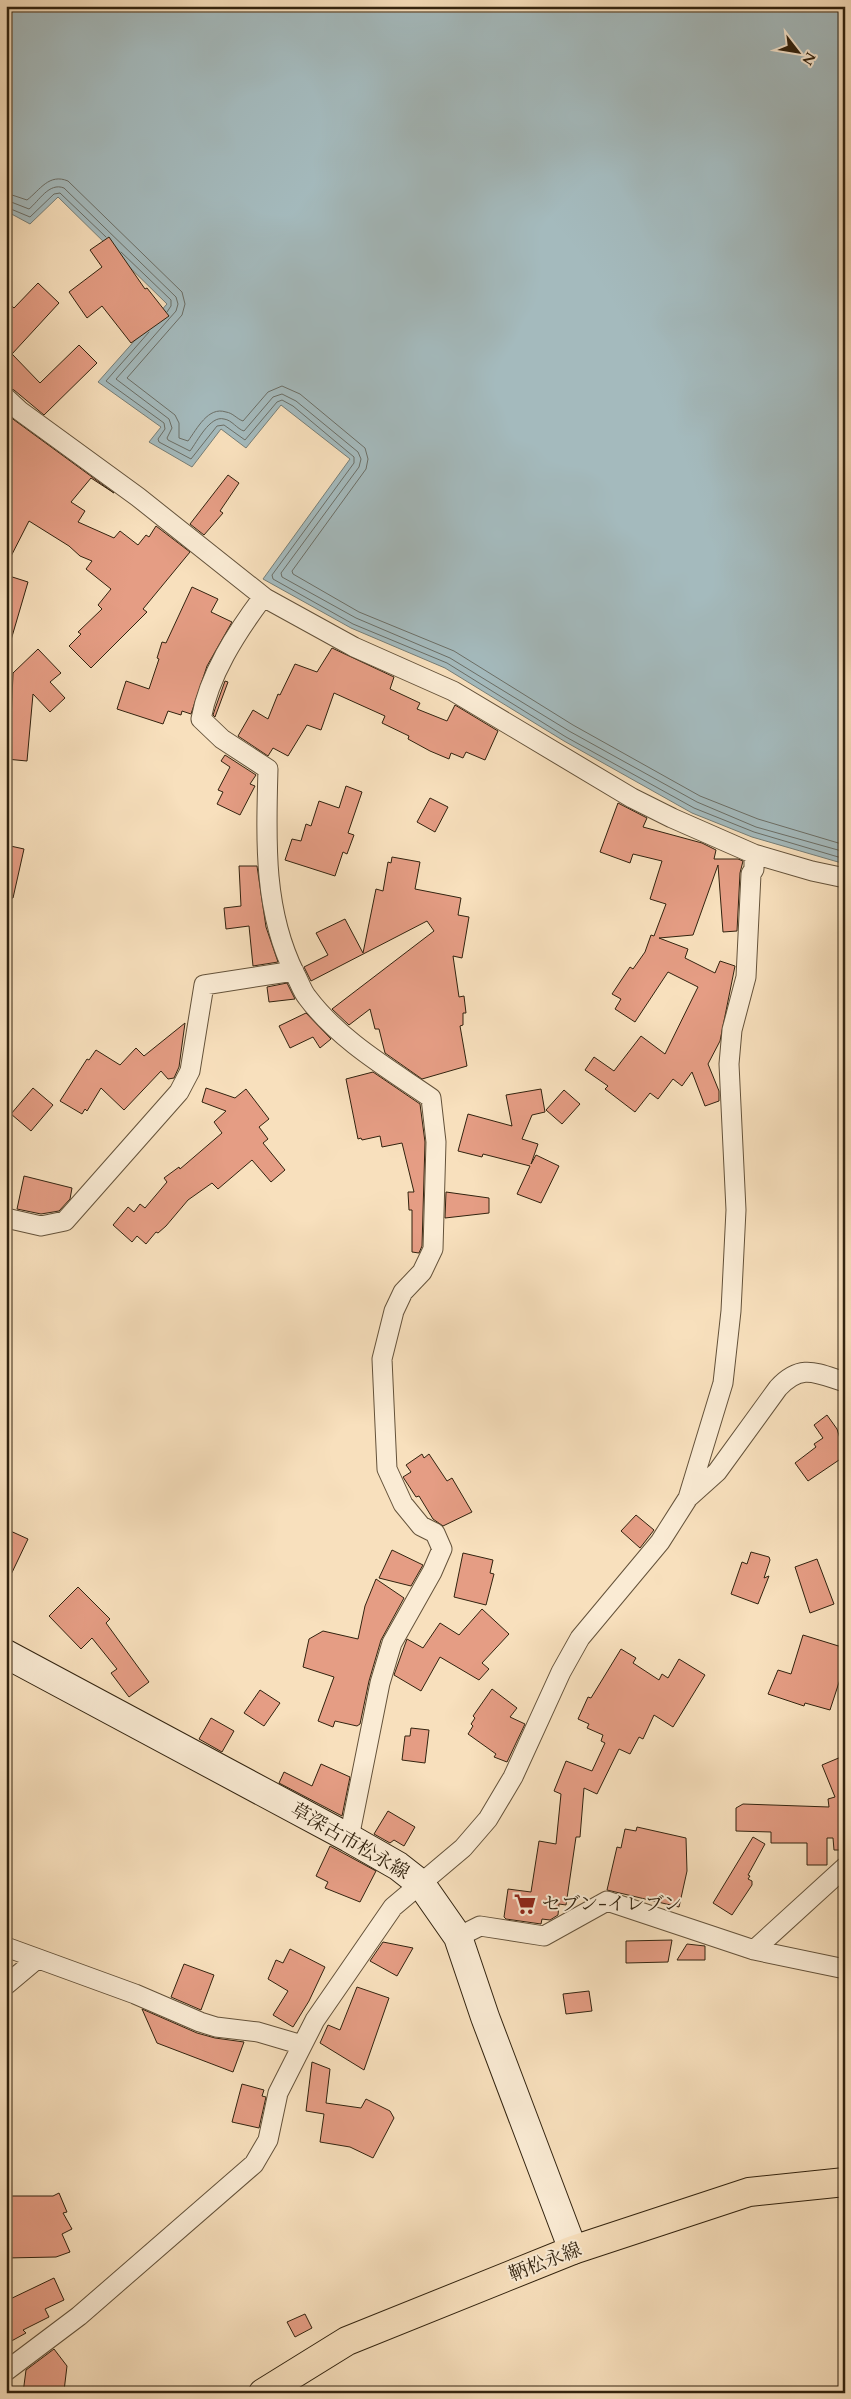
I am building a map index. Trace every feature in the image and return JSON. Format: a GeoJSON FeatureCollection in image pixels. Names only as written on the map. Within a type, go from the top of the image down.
{"type":"FeatureCollection","features":[{"type":"Feature","properties":{"kind":"main road","name":"草深古市松永線"},"geometry":{"type":"LineString","coordinates":[[6,1654],[350,1838],[398,1866],[421,1884],[458,1937],[485,2017],[572,2250]]}},
{"type":"Feature","properties":{"kind":"main road","name":"鞆松永線"},"geometry":{"type":"LineString","coordinates":[[262,2393],[347,2341],[572,2250],[749,2192],[845,2182]]}},
{"type":"Feature","properties":{"kind":"street"},"geometry":{"type":"LineString","coordinates":[[6,398],[20,411],[138,497],[263,597],[354,647],[453,691],[632,798],[672,818],[754,854],[812,871],[845,878]]}},
{"type":"Feature","properties":{"kind":"street"},"geometry":{"type":"LineString","coordinates":[[263,597],[228,648],[204,704],[200,720],[222,739],[268,769],[266,845],[271,902],[282,947],[307,997],[334,1026],[374,1059],[432,1098],[436,1142],[434,1248],[422,1272],[403,1292],[394,1310],[382,1359],[387,1469],[403,1504],[422,1526],[435,1533],[442,1549],[432,1572],[392,1643],[380,1683],[350,1838]]}},
{"type":"Feature","properties":{"kind":"street"},"geometry":{"type":"LineString","coordinates":[[6,2371],[79,2316],[254,2164],[268,2140],[278,2093],[315,2020],[393,1907],[463,1848],[488,1819],[513,1777],[561,1672],[580,1638],[660,1542],[688,1498],[723,1383],[731,1310],[736,1210],[730,1064],[732,1030],[746,977],[751,874],[754,869],[754,854]]}},
{"type":"Feature","properties":{"kind":"street"},"geometry":{"type":"LineString","coordinates":[[6,1218],[41,1226],[65,1221],[179,1092],[190,1071],[204,986],[294,971]]}},
{"type":"Feature","properties":{"kind":"street"},"geometry":{"type":"LineString","coordinates":[[688,1498],[717,1472],[788,1377],[798,1372],[818,1374],[845,1382]]}},
{"type":"Feature","properties":{"kind":"street"},"geometry":{"type":"LineString","coordinates":[[754,1950],[845,1867]]}},
{"type":"Feature","properties":{"kind":"street"},"geometry":{"type":"LineString","coordinates":[[458,1937],[480,1926],[544,1936],[607,1901],[754,1950],[845,1969]]}},
{"type":"Feature","properties":{"kind":"street"},"geometry":{"type":"LineString","coordinates":[[6,1947],[135,1994],[200,2022],[216,2027],[258,2032],[302,2045]]}},
{"type":"Feature","properties":{"kind":"street"},"geometry":{"type":"LineString","coordinates":[[6,1985],[37,1959]]}},
{"type":"Feature","properties":{"kind":"water"},"geometry":{"type":"Polygon","coordinates":[[[6,6],[845,6],[845,864],[752,837],[692,813],[564,741],[445,668],[351,628],[263,579],[350,459],[281,405],[246,448],[221,429],[192,467],[149,442],[161,427],[98,382],[167,304],[58,197],[30,224],[6,211],[6,6]]]}},
{"type":"Feature","properties":{"kind":"building"},"geometry":{"type":"Polygon","coordinates":[[[109,237],[145,289],[147,288],[169,316],[131,343],[102,306],[87,318],[69,292],[102,267],[90,250],[109,237]]]}},
{"type":"Feature","properties":{"kind":"building"},"geometry":{"type":"Polygon","coordinates":[[[38,283],[59,303],[12,354],[40,383],[79,345],[97,363],[44,415],[14,390],[6,387],[6,301],[14,308],[38,283]]]}},
{"type":"Feature","properties":{"kind":"building"},"geometry":{"type":"Polygon","coordinates":[[[6,414],[114,493],[91,478],[71,502],[85,511],[78,522],[114,538],[120,531],[138,545],[146,535],[149,537],[156,526],[190,552],[143,609],[147,612],[91,668],[69,646],[81,634],[78,632],[102,609],[98,605],[111,589],[86,569],[92,561],[80,556],[69,546],[29,521],[6,566],[6,414]]]}},
{"type":"Feature","properties":{"kind":"building"},"geometry":{"type":"Polygon","coordinates":[[[228,475],[239,483],[220,511],[223,513],[204,535],[190,524],[228,475]]]}},
{"type":"Feature","properties":{"kind":"building"},"geometry":{"type":"Polygon","coordinates":[[[6,575],[28,582],[11,640],[6,640],[6,575]]]}},
{"type":"Feature","properties":{"kind":"building"},"geometry":{"type":"Polygon","coordinates":[[[192,587],[218,599],[211,612],[232,622],[207,666],[191,714],[182,711],[181,715],[168,711],[163,724],[117,709],[126,681],[149,689],[159,659],[157,658],[162,642],[166,643],[192,587]]]}},
{"type":"Feature","properties":{"kind":"building"},"geometry":{"type":"Polygon","coordinates":[[[332,648],[394,677],[390,689],[420,703],[417,709],[447,721],[455,705],[498,731],[485,760],[466,752],[463,758],[451,753],[449,759],[430,751],[408,739],[409,736],[382,723],[385,716],[334,693],[321,730],[307,725],[288,756],[273,748],[268,756],[238,736],[253,710],[268,719],[278,694],[280,695],[295,664],[317,672],[332,648]]]}},
{"type":"Feature","properties":{"kind":"building"},"geometry":{"type":"Polygon","coordinates":[[[38,649],[61,673],[50,682],[65,698],[50,712],[33,694],[27,761],[6,759],[6,722],[11,722],[13,673],[38,649]]]}},
{"type":"Feature","properties":{"kind":"building"},"geometry":{"type":"Polygon","coordinates":[[[225,681],[228,682],[215,717],[213,715],[225,681]]]}},
{"type":"Feature","properties":{"kind":"building"},"geometry":{"type":"Polygon","coordinates":[[[225,755],[256,775],[250,784],[255,786],[240,815],[217,804],[223,792],[218,790],[230,767],[221,761],[225,755]]]}},
{"type":"Feature","properties":{"kind":"building"},"geometry":{"type":"Polygon","coordinates":[[[346,786],[362,792],[348,833],[354,835],[347,854],[343,852],[335,876],[285,860],[292,839],[301,841],[306,824],[311,826],[319,801],[339,808],[346,786]]]}},
{"type":"Feature","properties":{"kind":"building"},"geometry":{"type":"Polygon","coordinates":[[[430,798],[448,807],[435,832],[417,822],[430,798]]]}},
{"type":"Feature","properties":{"kind":"building"},"geometry":{"type":"Polygon","coordinates":[[[618,803],[647,818],[643,827],[702,843],[716,850],[714,859],[738,859],[743,861],[740,873],[737,931],[723,932],[718,865],[693,935],[659,938],[688,949],[685,958],[715,973],[720,961],[735,966],[720,1041],[708,1064],[719,1091],[719,1101],[705,1106],[692,1072],[682,1086],[673,1079],[658,1099],[650,1093],[635,1112],[605,1089],[608,1086],[585,1070],[594,1057],[614,1071],[641,1036],[665,1054],[698,987],[668,972],[635,1022],[615,1009],[621,999],[612,994],[630,967],[633,969],[645,952],[651,935],[654,936],[666,904],[650,899],[662,861],[633,854],[630,863],[600,852],[618,803]]]}},
{"type":"Feature","properties":{"kind":"building"},"geometry":{"type":"Polygon","coordinates":[[[6,845],[24,849],[13,898],[6,898],[6,845]]]}},
{"type":"Feature","properties":{"kind":"building"},"geometry":{"type":"Polygon","coordinates":[[[392,857],[420,862],[415,889],[461,898],[458,915],[469,917],[462,958],[453,956],[459,997],[464,996],[466,1013],[463,1013],[463,1025],[460,1026],[467,1066],[422,1079],[385,1053],[379,1029],[375,1029],[370,1009],[349,1025],[332,1009],[434,931],[427,921],[311,981],[304,967],[328,955],[316,933],[345,919],[363,953],[376,889],[383,891],[388,862],[391,863],[392,857]]]}},
{"type":"Feature","properties":{"kind":"building"},"geometry":{"type":"Polygon","coordinates":[[[239,866],[257,866],[266,927],[278,962],[253,966],[249,926],[226,929],[224,908],[241,906],[239,866]]]}},
{"type":"Feature","properties":{"kind":"building"},"geometry":{"type":"Polygon","coordinates":[[[287,983],[295,999],[269,1002],[267,987],[287,983]]]}},
{"type":"Feature","properties":{"kind":"building"},"geometry":{"type":"Polygon","coordinates":[[[306,1013],[331,1039],[320,1048],[313,1037],[290,1048],[279,1026],[306,1013]]]}},
{"type":"Feature","properties":{"kind":"building"},"geometry":{"type":"Polygon","coordinates":[[[185,1023],[179,1067],[174,1078],[168,1079],[161,1071],[124,1110],[101,1088],[87,1111],[85,1109],[82,1114],[60,1101],[87,1059],[89,1060],[96,1050],[120,1065],[136,1048],[144,1056],[185,1023]]]}},
{"type":"Feature","properties":{"kind":"building"},"geometry":{"type":"Polygon","coordinates":[[[373,1072],[420,1104],[425,1142],[422,1246],[419,1253],[412,1252],[412,1210],[409,1210],[408,1192],[414,1192],[402,1143],[382,1147],[380,1136],[362,1140],[361,1138],[358,1139],[346,1079],[373,1072]]]}},
{"type":"Feature","properties":{"kind":"building"},"geometry":{"type":"Polygon","coordinates":[[[33,1088],[53,1105],[31,1131],[11,1114],[33,1088]]]}},
{"type":"Feature","properties":{"kind":"building"},"geometry":{"type":"Polygon","coordinates":[[[206,1088],[235,1098],[246,1089],[269,1119],[259,1127],[268,1139],[263,1143],[285,1170],[271,1182],[252,1160],[218,1189],[212,1183],[188,1200],[166,1226],[158,1233],[156,1232],[146,1244],[137,1236],[132,1242],[113,1225],[128,1207],[134,1212],[140,1204],[145,1208],[167,1182],[164,1178],[179,1167],[180,1169],[222,1133],[214,1122],[226,1111],[202,1102],[206,1088]]]}},
{"type":"Feature","properties":{"kind":"building"},"geometry":{"type":"Polygon","coordinates":[[[541,1089],[545,1112],[532,1115],[522,1139],[538,1144],[531,1164],[536,1155],[559,1166],[541,1203],[517,1194],[530,1166],[483,1154],[482,1157],[458,1151],[468,1114],[512,1126],[506,1095],[541,1089]]]}},
{"type":"Feature","properties":{"kind":"building"},"geometry":{"type":"Polygon","coordinates":[[[564,1090],[580,1104],[562,1124],[546,1110],[564,1090]]]}},
{"type":"Feature","properties":{"kind":"building"},"geometry":{"type":"Polygon","coordinates":[[[24,1176],[72,1188],[70,1199],[59,1211],[41,1214],[17,1209],[24,1176]]]}},
{"type":"Feature","properties":{"kind":"building"},"geometry":{"type":"Polygon","coordinates":[[[446,1192],[489,1198],[489,1213],[445,1218],[446,1192]]]}},
{"type":"Feature","properties":{"kind":"building"},"geometry":{"type":"Polygon","coordinates":[[[827,1415],[837,1429],[845,1454],[845,1468],[839,1460],[808,1481],[795,1463],[816,1447],[814,1444],[823,1438],[814,1425],[827,1415]]]}},
{"type":"Feature","properties":{"kind":"building"},"geometry":{"type":"Polygon","coordinates":[[[422,1454],[424,1458],[429,1454],[447,1481],[452,1478],[472,1512],[443,1526],[433,1519],[419,1496],[416,1497],[403,1477],[411,1472],[406,1465],[422,1454]]]}},
{"type":"Feature","properties":{"kind":"building"},"geometry":{"type":"Polygon","coordinates":[[[636,1515],[654,1530],[640,1548],[621,1531],[636,1515]]]}},
{"type":"Feature","properties":{"kind":"building"},"geometry":{"type":"Polygon","coordinates":[[[6,1529],[28,1539],[6,1585],[6,1529]]]}},
{"type":"Feature","properties":{"kind":"building"},"geometry":{"type":"Polygon","coordinates":[[[392,1550],[423,1565],[411,1586],[379,1578],[392,1550]]]}},
{"type":"Feature","properties":{"kind":"building"},"geometry":{"type":"Polygon","coordinates":[[[751,1552],[769,1557],[770,1560],[764,1578],[769,1576],[758,1604],[731,1594],[742,1562],[747,1564],[751,1552]]]}},
{"type":"Feature","properties":{"kind":"building"},"geometry":{"type":"Polygon","coordinates":[[[463,1553],[493,1560],[490,1573],[494,1574],[486,1605],[454,1597],[463,1553]]]}},
{"type":"Feature","properties":{"kind":"building"},"geometry":{"type":"Polygon","coordinates":[[[817,1559],[834,1604],[810,1613],[795,1567],[817,1559]]]}},
{"type":"Feature","properties":{"kind":"building"},"geometry":{"type":"Polygon","coordinates":[[[376,1579],[404,1598],[381,1640],[369,1681],[360,1724],[357,1726],[335,1721],[333,1727],[318,1721],[334,1677],[303,1667],[309,1639],[323,1631],[358,1639],[365,1606],[376,1579]]]}},
{"type":"Feature","properties":{"kind":"building"},"geometry":{"type":"Polygon","coordinates":[[[78,1587],[110,1619],[106,1623],[149,1682],[129,1697],[111,1673],[117,1669],[92,1638],[81,1649],[49,1616],[78,1587]]]}},
{"type":"Feature","properties":{"kind":"building"},"geometry":{"type":"Polygon","coordinates":[[[482,1609],[509,1634],[482,1663],[489,1669],[479,1680],[440,1657],[421,1691],[394,1675],[407,1639],[423,1648],[440,1623],[459,1635],[482,1609]]]}},
{"type":"Feature","properties":{"kind":"building"},"geometry":{"type":"Polygon","coordinates":[[[803,1635],[845,1648],[845,1664],[830,1710],[805,1703],[804,1706],[768,1694],[778,1670],[791,1674],[803,1635]]]}},
{"type":"Feature","properties":{"kind":"building"},"geometry":{"type":"Polygon","coordinates":[[[621,1649],[636,1658],[633,1663],[659,1680],[662,1674],[668,1678],[679,1659],[705,1675],[673,1727],[654,1715],[643,1739],[639,1737],[630,1754],[619,1749],[597,1794],[584,1788],[580,1837],[576,1837],[566,1905],[559,1904],[558,1915],[550,1920],[542,1919],[541,1924],[506,1919],[504,1917],[508,1889],[531,1892],[539,1841],[556,1844],[561,1794],[554,1791],[566,1761],[592,1771],[605,1743],[601,1741],[603,1735],[587,1728],[589,1724],[578,1719],[588,1697],[591,1698],[621,1649]]]}},
{"type":"Feature","properties":{"kind":"building"},"geometry":{"type":"Polygon","coordinates":[[[492,1689],[517,1708],[510,1717],[525,1724],[507,1762],[494,1757],[496,1754],[468,1734],[473,1726],[471,1724],[475,1718],[473,1716],[492,1689]]]}},
{"type":"Feature","properties":{"kind":"building"},"geometry":{"type":"Polygon","coordinates":[[[260,1690],[280,1703],[264,1726],[244,1713],[260,1690]]]}},
{"type":"Feature","properties":{"kind":"building"},"geometry":{"type":"Polygon","coordinates":[[[211,1718],[234,1731],[222,1752],[199,1739],[211,1718]]]}},
{"type":"Feature","properties":{"kind":"building"},"geometry":{"type":"Polygon","coordinates":[[[411,1728],[429,1730],[425,1763],[402,1760],[405,1736],[410,1736],[411,1728]]]}},
{"type":"Feature","properties":{"kind":"building"},"geometry":{"type":"Polygon","coordinates":[[[841,1757],[845,1767],[845,1850],[834,1850],[833,1838],[827,1838],[827,1865],[807,1865],[807,1843],[771,1843],[771,1832],[736,1831],[736,1808],[743,1804],[829,1807],[828,1799],[835,1797],[822,1765],[841,1757]]]}},
{"type":"Feature","properties":{"kind":"building"},"geometry":{"type":"Polygon","coordinates":[[[321,1764],[350,1777],[342,1816],[279,1783],[284,1772],[312,1786],[321,1764]]]}},
{"type":"Feature","properties":{"kind":"building"},"geometry":{"type":"Polygon","coordinates":[[[388,1811],[415,1827],[404,1846],[394,1840],[390,1843],[374,1834],[388,1811]]]}},
{"type":"Feature","properties":{"kind":"building"},"geometry":{"type":"Polygon","coordinates":[[[637,1827],[686,1838],[687,1871],[679,1907],[607,1890],[617,1847],[621,1848],[625,1829],[636,1831],[637,1827]]]}},
{"type":"Feature","properties":{"kind":"building"},"geometry":{"type":"Polygon","coordinates":[[[753,1837],[765,1844],[748,1875],[752,1885],[732,1915],[713,1903],[753,1837]]]}},
{"type":"Feature","properties":{"kind":"building"},"geometry":{"type":"Polygon","coordinates":[[[330,1846],[376,1871],[360,1902],[325,1888],[328,1882],[316,1876],[330,1846]]]}},
{"type":"Feature","properties":{"kind":"building"},"geometry":{"type":"Polygon","coordinates":[[[672,1940],[668,1962],[626,1963],[626,1941],[672,1940]]]}},
{"type":"Feature","properties":{"kind":"building"},"geometry":{"type":"Polygon","coordinates":[[[383,1942],[413,1948],[397,1976],[370,1961],[383,1942]]]}},
{"type":"Feature","properties":{"kind":"building"},"geometry":{"type":"Polygon","coordinates":[[[687,1944],[705,1946],[705,1960],[677,1960],[687,1944]]]}},
{"type":"Feature","properties":{"kind":"building"},"geometry":{"type":"Polygon","coordinates":[[[290,1949],[325,1967],[309,2001],[293,2027],[273,2015],[288,1991],[268,1979],[276,1960],[283,1963],[290,1949]]]}},
{"type":"Feature","properties":{"kind":"building"},"geometry":{"type":"Polygon","coordinates":[[[184,1964],[214,1975],[201,2010],[171,1997],[184,1964]]]}},
{"type":"Feature","properties":{"kind":"building"},"geometry":{"type":"Polygon","coordinates":[[[357,1987],[389,1998],[364,2070],[320,2043],[328,2025],[340,2030],[357,1987]]]}},
{"type":"Feature","properties":{"kind":"building"},"geometry":{"type":"Polygon","coordinates":[[[589,1991],[592,2011],[566,2014],[563,1994],[589,1991]]]}},
{"type":"Feature","properties":{"kind":"building"},"geometry":{"type":"Polygon","coordinates":[[[142,2009],[197,2033],[215,2038],[244,2042],[233,2072],[157,2043],[142,2009]]]}},
{"type":"Feature","properties":{"kind":"building"},"geometry":{"type":"Polygon","coordinates":[[[312,2062],[330,2069],[326,2103],[361,2108],[366,2099],[390,2111],[394,2118],[373,2158],[350,2147],[320,2142],[324,2114],[306,2111],[312,2062]]]}},
{"type":"Feature","properties":{"kind":"building"},"geometry":{"type":"Polygon","coordinates":[[[242,2084],[264,2090],[262,2096],[266,2097],[259,2128],[232,2122],[242,2084]]]}},
{"type":"Feature","properties":{"kind":"building"},"geometry":{"type":"Polygon","coordinates":[[[59,2193],[67,2212],[63,2213],[72,2229],[62,2234],[70,2252],[56,2257],[6,2258],[6,2196],[53,2196],[59,2193]]]}},
{"type":"Feature","properties":{"kind":"building"},"geometry":{"type":"Polygon","coordinates":[[[54,2278],[64,2300],[45,2309],[49,2317],[23,2330],[26,2333],[6,2344],[6,2301],[54,2278]]]}},
{"type":"Feature","properties":{"kind":"building"},"geometry":{"type":"Polygon","coordinates":[[[305,2314],[312,2328],[295,2337],[287,2322],[305,2314]]]}},
{"type":"Feature","properties":{"kind":"building"},"geometry":{"type":"Polygon","coordinates":[[[54,2349],[67,2366],[64,2391],[45,2388],[44,2393],[23,2393],[26,2370],[54,2349]]]}},
{"type":"Feature","properties":{"kind":"place","name":"セブン-イレブン"},"geometry":{"type":"Point","coordinates":[525,1904]}}]}
